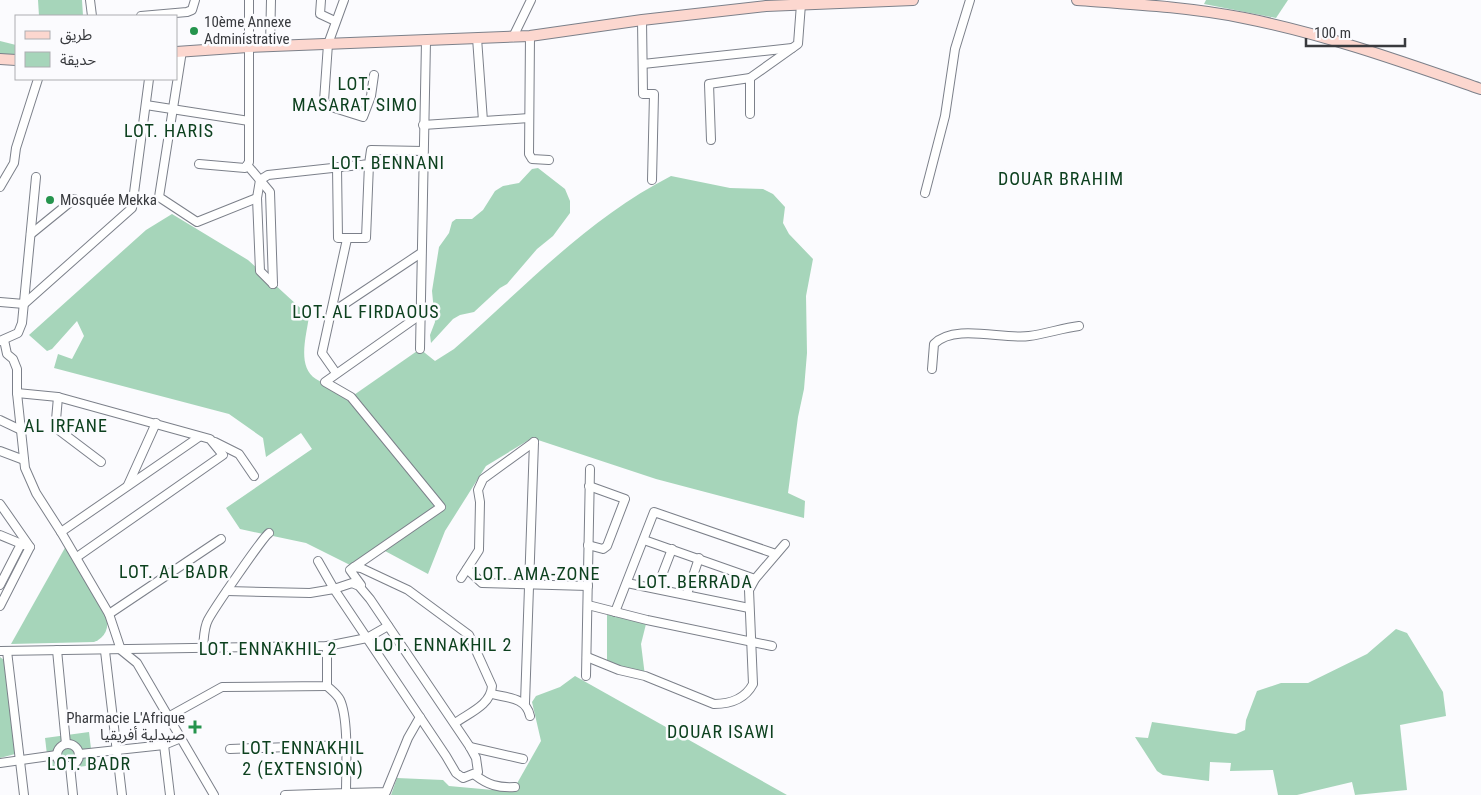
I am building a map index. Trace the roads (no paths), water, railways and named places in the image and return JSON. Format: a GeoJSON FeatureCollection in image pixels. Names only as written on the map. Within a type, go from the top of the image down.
{"type":"FeatureCollection","features":[{"type":"Feature","properties":{"kind":"street"},"geometry":{"type":"LineString","coordinates":[[90,0],[92,15]]}},
{"type":"Feature","properties":{"kind":"street"},"geometry":{"type":"LineString","coordinates":[[152,15],[192,10],[195,0]]}},
{"type":"Feature","properties":{"kind":"street"},"geometry":{"type":"LineString","coordinates":[[249,0],[248,166],[260,180],[270,192],[273,284],[260,271],[257,198],[260,180],[268,175],[369,164]]}},
{"type":"Feature","properties":{"kind":"street"},"geometry":{"type":"LineString","coordinates":[[270,46],[271,0]]}},
{"type":"Feature","properties":{"kind":"street"},"geometry":{"type":"LineString","coordinates":[[321,0],[320,14],[335,21]]}},
{"type":"Feature","properties":{"kind":"street"},"geometry":{"type":"LineString","coordinates":[[344,0],[328,44],[324,101],[328,106],[363,117],[372,96],[374,75]]}},
{"type":"Feature","properties":{"kind":"street"},"geometry":{"type":"LineString","coordinates":[[179,52],[248,47],[530,36],[767,3],[801,4],[913,0]]}},
{"type":"Feature","properties":{"kind":"street"},"geometry":{"type":"LineString","coordinates":[[925,193],[945,116],[955,48],[970,0]]}},
{"type":"Feature","properties":{"kind":"street"},"geometry":{"type":"LineString","coordinates":[[1077,0],[1147,5],[1244,18],[1340,43],[1481,89]]}},
{"type":"Feature","properties":{"kind":"street"},"geometry":{"type":"LineString","coordinates":[[513,37],[529,1]]}},
{"type":"Feature","properties":{"kind":"street"},"geometry":{"type":"LineString","coordinates":[[711,140],[709,84],[750,78],[798,44],[801,4]]}},
{"type":"Feature","properties":{"kind":"street"},"geometry":{"type":"LineString","coordinates":[[642,20],[643,94],[654,94],[652,180]]}},
{"type":"Feature","properties":{"kind":"street"},"geometry":{"type":"LineString","coordinates":[[530,36],[529,154],[532,159],[549,160]]}},
{"type":"Feature","properties":{"kind":"street"},"geometry":{"type":"LineString","coordinates":[[477,38],[483,121]]}},
{"type":"Feature","properties":{"kind":"street"},"geometry":{"type":"LineString","coordinates":[[420,349],[426,41]]}},
{"type":"Feature","properties":{"kind":"street"},"geometry":{"type":"LineString","coordinates":[[643,64],[792,48]]}},
{"type":"Feature","properties":{"kind":"street"},"geometry":{"type":"LineString","coordinates":[[0,59],[15,60]]}},
{"type":"Feature","properties":{"kind":"street"},"geometry":{"type":"LineString","coordinates":[[750,78],[750,114]]}},
{"type":"Feature","properties":{"kind":"street"},"geometry":{"type":"LineString","coordinates":[[0,187],[14,163],[16,148],[38,80]]}},
{"type":"Feature","properties":{"kind":"street"},"geometry":{"type":"LineString","coordinates":[[0,302],[24,304],[132,208],[149,80]]}},
{"type":"Feature","properties":{"kind":"street"},"geometry":{"type":"LineString","coordinates":[[177,80],[174,110],[160,199],[178,208],[197,222],[257,198]]}},
{"type":"Feature","properties":{"kind":"street"},"geometry":{"type":"LineString","coordinates":[[146,106],[249,121]]}},
{"type":"Feature","properties":{"kind":"street"},"geometry":{"type":"LineString","coordinates":[[423,125],[529,118]]}},
{"type":"Feature","properties":{"kind":"street"},"geometry":{"type":"LineString","coordinates":[[337,168],[338,238],[366,238],[371,150],[423,151]]}},
{"type":"Feature","properties":{"kind":"street"},"geometry":{"type":"LineString","coordinates":[[199,164],[238,169],[248,166]]}},
{"type":"Feature","properties":{"kind":"street"},"geometry":{"type":"LineString","coordinates":[[36,177],[21,329],[18,333],[2,340],[7,354],[16,363],[24,460],[29,480],[78,557],[109,614],[121,650],[137,664],[214,795]]}},
{"type":"Feature","properties":{"kind":"street"},"geometry":{"type":"LineString","coordinates":[[31,234],[74,199]]}},
{"type":"Feature","properties":{"kind":"street"},"geometry":{"type":"LineString","coordinates":[[336,373],[322,353],[347,239]]}},
{"type":"Feature","properties":{"kind":"street"},"geometry":{"type":"LineString","coordinates":[[331,314],[421,253]]}},
{"type":"Feature","properties":{"kind":"street"},"geometry":{"type":"LineString","coordinates":[[352,568],[441,508],[351,397],[325,382],[420,315]]}},
{"type":"Feature","properties":{"kind":"street"},"geometry":{"type":"LineString","coordinates":[[932,369],[934,344],[944,339],[962,334],[980,333],[1030,336],[1079,326]]}},
{"type":"Feature","properties":{"kind":"street"},"geometry":{"type":"LineString","coordinates":[[17,393],[58,397],[156,423],[213,441],[239,454],[254,476]]}},
{"type":"Feature","properties":{"kind":"street"},"geometry":{"type":"LineString","coordinates":[[58,397],[56,420],[60,431],[101,462]]}},
{"type":"Feature","properties":{"kind":"street"},"geometry":{"type":"LineString","coordinates":[[0,420],[21,430]]}},
{"type":"Feature","properties":{"kind":"street"},"geometry":{"type":"LineString","coordinates":[[127,486],[156,423]]}},
{"type":"Feature","properties":{"kind":"street"},"geometry":{"type":"LineString","coordinates":[[61,532],[199,437]]}},
{"type":"Feature","properties":{"kind":"street"},"geometry":{"type":"LineString","coordinates":[[78,557],[220,459],[223,454],[213,441]]}},
{"type":"Feature","properties":{"kind":"street"},"geometry":{"type":"LineString","coordinates":[[461,578],[479,550],[480,502],[478,490],[483,479],[534,442],[525,703],[530,716]]}},
{"type":"Feature","properties":{"kind":"street"},"geometry":{"type":"LineString","coordinates":[[0,451],[24,460]]}},
{"type":"Feature","properties":{"kind":"street"},"geometry":{"type":"LineString","coordinates":[[586,676],[590,469]]}},
{"type":"Feature","properties":{"kind":"street"},"geometry":{"type":"LineString","coordinates":[[588,545],[603,550],[607,546],[625,499],[589,486]]}},
{"type":"Feature","properties":{"kind":"street"},"geometry":{"type":"LineString","coordinates":[[0,504],[30,547]]}},
{"type":"Feature","properties":{"kind":"street"},"geometry":{"type":"LineString","coordinates":[[615,612],[654,512],[776,554]]}},
{"type":"Feature","properties":{"kind":"street"},"geometry":{"type":"LineString","coordinates":[[203,647],[206,622],[264,536],[268,533]]}},
{"type":"Feature","properties":{"kind":"street"},"geometry":{"type":"LineString","coordinates":[[0,535],[30,547]]}},
{"type":"Feature","properties":{"kind":"street"},"geometry":{"type":"LineString","coordinates":[[109,614],[220,539]]}},
{"type":"Feature","properties":{"kind":"street"},"geometry":{"type":"LineString","coordinates":[[644,540],[755,579]]}},
{"type":"Feature","properties":{"kind":"street"},"geometry":{"type":"LineString","coordinates":[[0,585],[21,544]]}},
{"type":"Feature","properties":{"kind":"street"},"geometry":{"type":"LineString","coordinates":[[586,657],[619,670],[645,676],[714,704],[726,704],[749,692],[754,684],[749,590],[755,579],[785,544]]}},
{"type":"Feature","properties":{"kind":"street"},"geometry":{"type":"LineString","coordinates":[[0,606],[30,547]]}},
{"type":"Feature","properties":{"kind":"street"},"geometry":{"type":"LineString","coordinates":[[657,588],[672,549]]}},
{"type":"Feature","properties":{"kind":"street"},"geometry":{"type":"LineString","coordinates":[[687,594],[699,558]]}},
{"type":"Feature","properties":{"kind":"street"},"geometry":{"type":"LineString","coordinates":[[318,561],[334,589],[456,773],[463,778],[475,775],[479,768],[470,747],[365,592],[352,568]]}},
{"type":"Feature","properties":{"kind":"street"},"geometry":{"type":"LineString","coordinates":[[352,568],[361,568],[408,590],[469,635],[492,686],[492,694],[488,701],[455,723]]}},
{"type":"Feature","properties":{"kind":"street"},"geometry":{"type":"LineString","coordinates":[[467,569],[482,583],[588,586]]}},
{"type":"Feature","properties":{"kind":"street"},"geometry":{"type":"LineString","coordinates":[[627,582],[749,608]]}},
{"type":"Feature","properties":{"kind":"street"},"geometry":{"type":"LineString","coordinates":[[227,591],[310,592],[356,584],[365,592]]}},
{"type":"Feature","properties":{"kind":"street"},"geometry":{"type":"LineString","coordinates":[[588,604],[615,612],[772,646]]}},
{"type":"Feature","properties":{"kind":"street"},"geometry":{"type":"LineString","coordinates":[[24,795],[3,651],[105,651],[203,647],[327,646],[367,638],[388,626]]}},
{"type":"Feature","properties":{"kind":"street"},"geometry":{"type":"LineString","coordinates":[[327,646],[327,686],[341,700],[351,794]]}},
{"type":"Feature","properties":{"kind":"street"},"geometry":{"type":"LineString","coordinates":[[56,650],[66,744]]}},
{"type":"Feature","properties":{"kind":"street"},"geometry":{"type":"LineString","coordinates":[[105,651],[122,795]]}},
{"type":"Feature","properties":{"kind":"street"},"geometry":{"type":"LineString","coordinates":[[168,718],[222,687],[327,686]]}},
{"type":"Feature","properties":{"kind":"street"},"geometry":{"type":"LineString","coordinates":[[492,694],[525,703]]}},
{"type":"Feature","properties":{"kind":"street"},"geometry":{"type":"LineString","coordinates":[[288,795],[386,792],[408,738],[420,718]]}},
{"type":"Feature","properties":{"kind":"street"},"geometry":{"type":"LineString","coordinates":[[80,754],[164,745],[181,738]]}},
{"type":"Feature","properties":{"kind":"street"},"geometry":{"type":"LineString","coordinates":[[57,755],[59,749],[66,744],[75,746],[80,754]]}},
{"type":"Feature","properties":{"kind":"street"},"geometry":{"type":"LineString","coordinates":[[164,745],[170,795]]}},
{"type":"Feature","properties":{"kind":"street"},"geometry":{"type":"LineString","coordinates":[[230,749],[346,745]]}},
{"type":"Feature","properties":{"kind":"street"},"geometry":{"type":"LineString","coordinates":[[470,747],[523,759]]}},
{"type":"Feature","properties":{"kind":"street"},"geometry":{"type":"LineString","coordinates":[[57,755],[63,764],[70,766],[76,763],[80,754]]}},
{"type":"Feature","properties":{"kind":"street"},"geometry":{"type":"LineString","coordinates":[[0,763],[20,762],[57,755]]}},
{"type":"Feature","properties":{"kind":"street"},"geometry":{"type":"LineString","coordinates":[[70,766],[73,795]]}},
{"type":"Feature","properties":{"kind":"street"},"geometry":{"type":"LineString","coordinates":[[475,775],[486,783],[500,788],[515,787]]}},
{"type":"Feature","properties":{"kind":"place","name":"10ème Annexe Administrative"},"geometry":{"type":"Point","coordinates":[194,31]}},
{"type":"Feature","properties":{"kind":"place","name":"Mosquée Mekka"},"geometry":{"type":"Point","coordinates":[50,200]}},
{"type":"Feature","properties":{"kind":"place","name":"Pharmacie L'Afrique صيدلية أفريقيا"},"geometry":{"type":"Point","coordinates":[195,727]}},
{"type":"Feature","properties":{"kind":"district","name":"LOT. MASARAT SIMO"},"geometry":{"type":"Point","coordinates":[355,94]}},
{"type":"Feature","properties":{"kind":"district","name":"LOT. HARIS"},"geometry":{"type":"Point","coordinates":[169,131]}},
{"type":"Feature","properties":{"kind":"district","name":"LOT. BENNANI"},"geometry":{"type":"Point","coordinates":[388,163]}},
{"type":"Feature","properties":{"kind":"district","name":"DOUAR BRAHIM"},"geometry":{"type":"Point","coordinates":[1061,179]}},
{"type":"Feature","properties":{"kind":"district","name":"LOT. AL FIRDAOUS"},"geometry":{"type":"Point","coordinates":[366,312]}},
{"type":"Feature","properties":{"kind":"district","name":"AL IRFANE"},"geometry":{"type":"Point","coordinates":[66,426]}},
{"type":"Feature","properties":{"kind":"district","name":"LOT. AL BADR"},"geometry":{"type":"Point","coordinates":[174,572]}},
{"type":"Feature","properties":{"kind":"district","name":"LOT. AMA-ZONE"},"geometry":{"type":"Point","coordinates":[537,574]}},
{"type":"Feature","properties":{"kind":"district","name":"LOT. BERRADA"},"geometry":{"type":"Point","coordinates":[695,582]}},
{"type":"Feature","properties":{"kind":"district","name":"LOT. ENNAKHIL 2"},"geometry":{"type":"Point","coordinates":[443,645]}},
{"type":"Feature","properties":{"kind":"district","name":"LOT. ENNAKHIL 2"},"geometry":{"type":"Point","coordinates":[268,649]}},
{"type":"Feature","properties":{"kind":"district","name":"DOUAR ISAWI"},"geometry":{"type":"Point","coordinates":[721,732]}},
{"type":"Feature","properties":{"kind":"district","name":"LOT. ENNAKHIL 2 (EXTENSION)"},"geometry":{"type":"Point","coordinates":[303,758]}},
{"type":"Feature","properties":{"kind":"district","name":"LOT. BADR"},"geometry":{"type":"Point","coordinates":[89,764]}}]}
